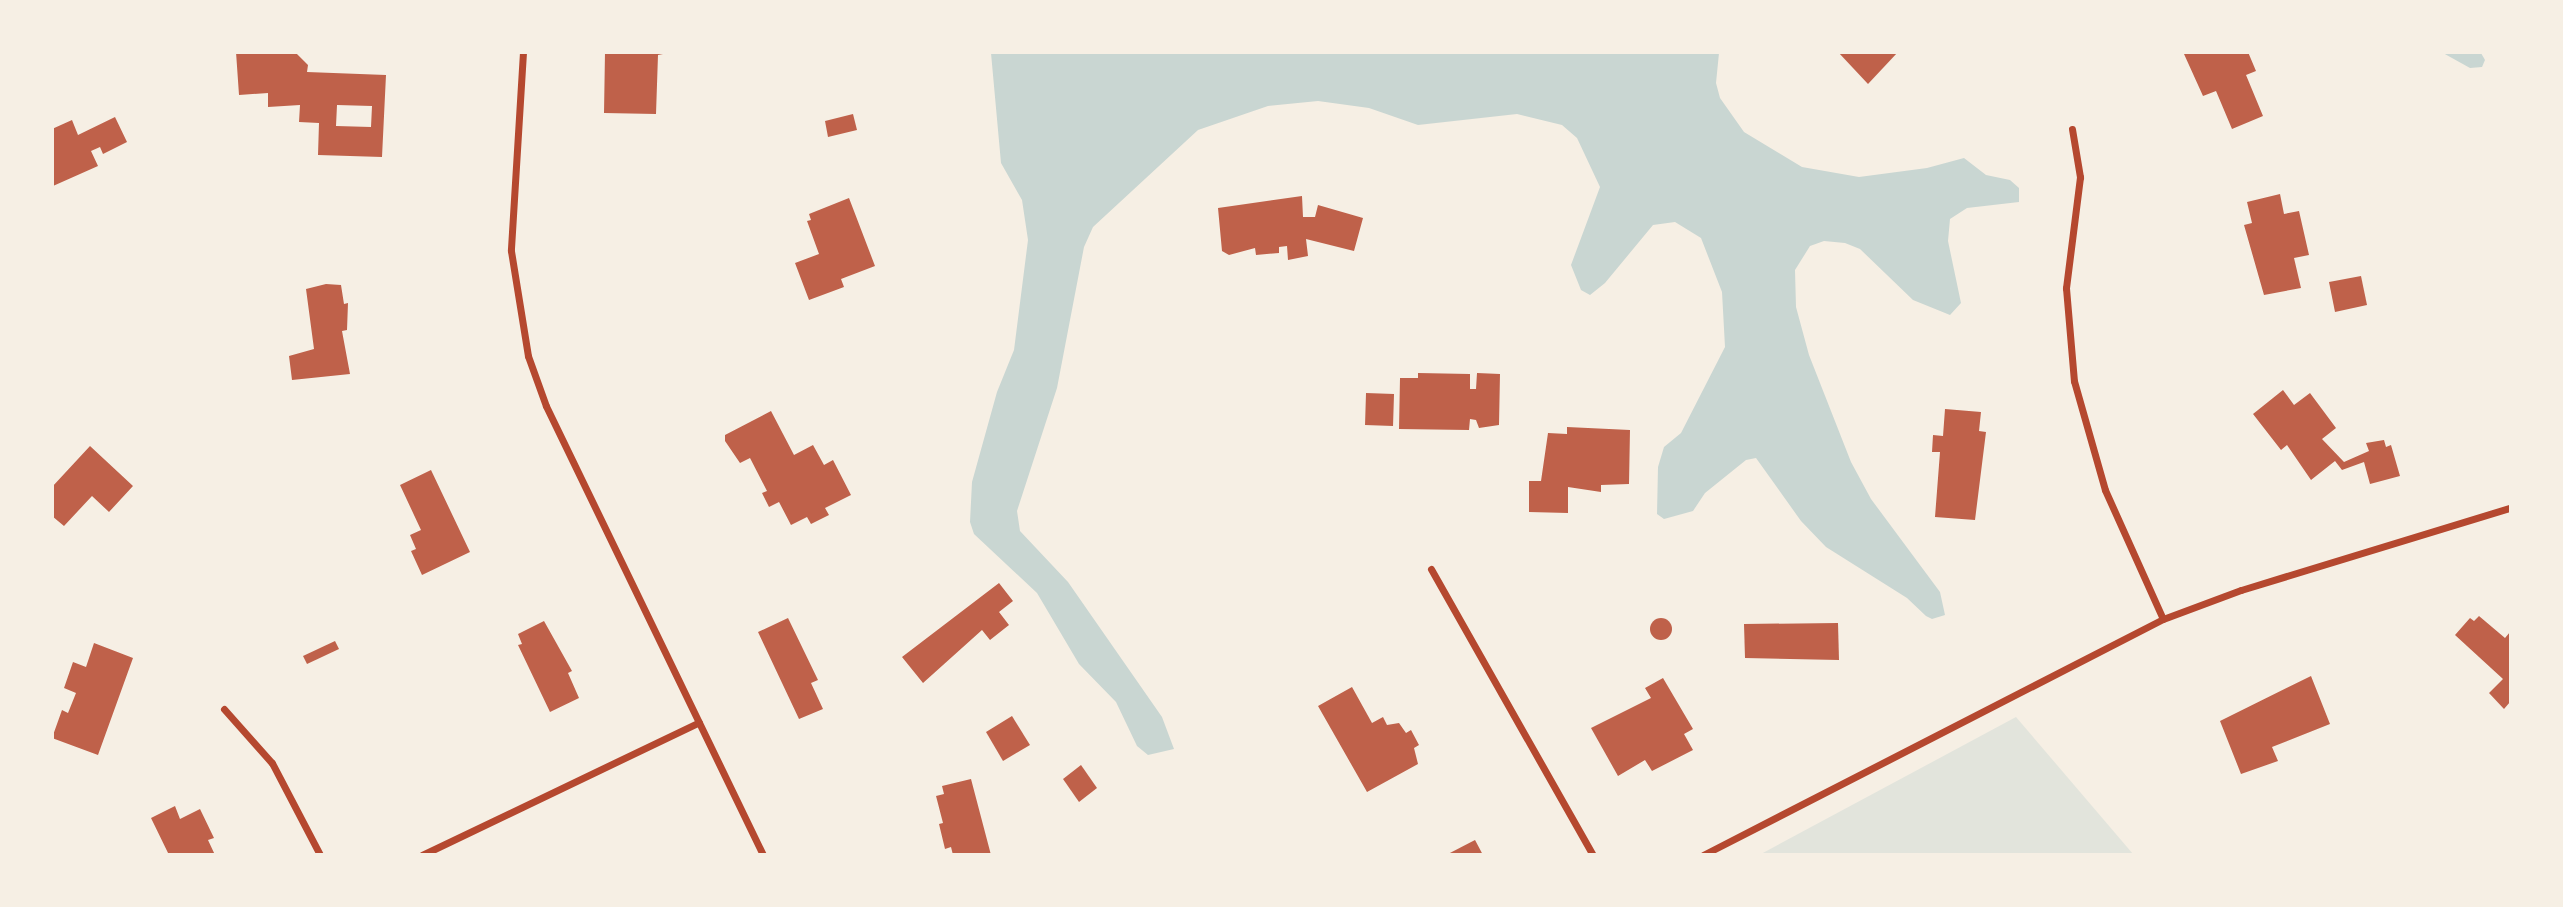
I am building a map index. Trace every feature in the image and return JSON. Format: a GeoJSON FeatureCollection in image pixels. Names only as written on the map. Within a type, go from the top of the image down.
{"type":"FeatureCollection","features":[{"type":"Feature","properties":{"kind":"street"},"geometry":{"type":"LineString","coordinates":[[523,52],[512,251],[528,356],[546,406],[763,855]]}},
{"type":"Feature","properties":{"kind":"street"},"geometry":{"type":"LineString","coordinates":[[2072,129],[2080,177],[2066,288],[2074,382],[2105,490],[2163,619]]}},
{"type":"Feature","properties":{"kind":"street"},"geometry":{"type":"LineString","coordinates":[[1703,855],[2163,619],[2241,590],[2511,508]]}},
{"type":"Feature","properties":{"kind":"street"},"geometry":{"type":"LineString","coordinates":[[1431,569],[1593,855]]}},
{"type":"Feature","properties":{"kind":"street"},"geometry":{"type":"LineString","coordinates":[[224,709],[271,763],[320,855]]}},
{"type":"Feature","properties":{"kind":"street"},"geometry":{"type":"LineString","coordinates":[[422,855],[699,722]]}},
{"type":"Feature","properties":{"kind":"shaded area"},"geometry":{"type":"Polygon","coordinates":[[[991,53],[1719,53],[1716,83],[1720,98],[1744,132],[1802,167],[1859,177],[1927,168],[1964,158],[1986,175],[2010,180],[2019,188],[2019,202],[1967,208],[1950,219],[1948,241],[1961,303],[1950,315],[1913,300],[1860,249],[1845,243],[1824,241],[1810,246],[1795,270],[1796,307],[1809,355],[1851,462],[1871,499],[1940,592],[1945,615],[1932,619],[1926,616],[1907,598],[1826,547],[1801,521],[1756,458],[1746,460],[1705,493],[1693,511],[1664,519],[1657,514],[1658,467],[1664,447],[1681,433],[1725,347],[1722,292],[1701,238],[1675,222],[1653,225],[1605,283],[1590,295],[1581,290],[1571,265],[1600,187],[1577,138],[1562,125],[1517,114],[1418,125],[1369,108],[1318,101],[1268,106],[1198,130],[1093,227],[1084,247],[1057,388],[1017,511],[1020,531],[1068,582],[1162,717],[1174,749],[1148,755],[1137,746],[1116,702],[1079,664],[1037,593],[974,534],[970,522],[972,482],[997,392],[1014,350],[1028,240],[1022,200],[1001,163],[991,53]]]}},
{"type":"Feature","properties":{"kind":"shaded area"},"geometry":{"type":"Polygon","coordinates":[[[2443,53],[2481,53],[2485,60],[2482,67],[2470,68],[2443,53]]]}},
{"type":"Feature","properties":{"kind":"shaded area"},"geometry":{"type":"Polygon","coordinates":[[[2016,717],[2133,854],[1761,854],[2016,717]]]}},
{"type":"Feature","properties":{"kind":"building"},"geometry":{"type":"Polygon","coordinates":[[[236,52],[295,52],[308,65],[307,72],[386,75],[382,157],[318,155],[319,123],[299,122],[300,105],[268,107],[268,93],[239,95],[236,52]],[[337,105],[336,126],[371,127],[372,106],[337,105]]]}},
{"type":"Feature","properties":{"kind":"building"},"geometry":{"type":"Polygon","coordinates":[[[605,52],[673,52],[658,55],[656,114],[604,113],[605,52]]]}},
{"type":"Feature","properties":{"kind":"building"},"geometry":{"type":"Polygon","coordinates":[[[1838,52],[1898,52],[1868,84],[1838,52]]]}},
{"type":"Feature","properties":{"kind":"building"},"geometry":{"type":"Polygon","coordinates":[[[2248,52],[2256,71],[2246,75],[2263,116],[2232,129],[2216,91],[2203,96],[2184,54],[2248,52]]]}},
{"type":"Feature","properties":{"kind":"building"},"geometry":{"type":"Polygon","coordinates":[[[853,114],[857,130],[828,137],[825,121],[853,114]]]}},
{"type":"Feature","properties":{"kind":"building"},"geometry":{"type":"Polygon","coordinates":[[[115,117],[127,142],[103,154],[100,147],[91,151],[98,166],[53,186],[52,129],[72,120],[78,135],[115,117]]]}},
{"type":"Feature","properties":{"kind":"building"},"geometry":{"type":"Polygon","coordinates":[[[2280,194],[2284,214],[2299,211],[2309,255],[2294,258],[2301,288],[2264,295],[2244,225],[2252,223],[2247,202],[2280,194]]]}},
{"type":"Feature","properties":{"kind":"building"},"geometry":{"type":"Polygon","coordinates":[[[1302,196],[1303,217],[1315,217],[1318,205],[1363,218],[1354,251],[1306,239],[1308,256],[1288,260],[1287,246],[1279,247],[1279,253],[1256,255],[1255,248],[1229,255],[1222,251],[1218,208],[1302,196]]]}},
{"type":"Feature","properties":{"kind":"building"},"geometry":{"type":"Polygon","coordinates":[[[849,198],[875,266],[841,279],[844,287],[809,300],[795,263],[819,254],[807,221],[811,220],[809,214],[849,198]]]}},
{"type":"Feature","properties":{"kind":"building"},"geometry":{"type":"Polygon","coordinates":[[[2361,276],[2367,305],[2335,312],[2329,282],[2361,276]]]}},
{"type":"Feature","properties":{"kind":"building"},"geometry":{"type":"Polygon","coordinates":[[[326,284],[341,285],[344,304],[348,303],[347,330],[342,331],[350,374],[292,380],[289,356],[314,349],[306,289],[326,284]]]}},
{"type":"Feature","properties":{"kind":"building"},"geometry":{"type":"Polygon","coordinates":[[[1418,373],[1470,374],[1470,389],[1476,389],[1477,373],[1500,374],[1499,425],[1479,428],[1476,420],[1470,419],[1469,430],[1399,429],[1400,378],[1418,378],[1418,373]]]}},
{"type":"Feature","properties":{"kind":"building"},"geometry":{"type":"Polygon","coordinates":[[[2283,390],[2294,405],[2310,393],[2336,428],[2322,439],[2344,462],[2369,451],[2366,443],[2384,440],[2386,447],[2391,445],[2400,476],[2370,484],[2364,462],[2342,470],[2335,461],[2311,480],[2287,445],[2281,450],[2253,414],[2283,390]]]}},
{"type":"Feature","properties":{"kind":"building"},"geometry":{"type":"Polygon","coordinates":[[[1366,393],[1394,394],[1393,426],[1365,425],[1366,393]]]}},
{"type":"Feature","properties":{"kind":"building"},"geometry":{"type":"Polygon","coordinates":[[[1945,409],[1981,412],[1979,431],[1986,432],[1975,520],[1935,517],[1940,452],[1932,452],[1933,435],[1943,436],[1945,409]]]}},
{"type":"Feature","properties":{"kind":"building"},"geometry":{"type":"Polygon","coordinates":[[[771,411],[794,455],[813,445],[824,465],[833,460],[851,495],[825,508],[829,515],[811,524],[807,517],[791,525],[779,502],[769,507],[762,493],[767,491],[750,458],[740,463],[725,441],[725,435],[771,411]]]}},
{"type":"Feature","properties":{"kind":"building"},"geometry":{"type":"Polygon","coordinates":[[[1567,427],[1630,430],[1629,484],[1601,485],[1601,492],[1568,487],[1568,513],[1529,512],[1529,481],[1541,481],[1548,433],[1567,434],[1567,427]]]}},
{"type":"Feature","properties":{"kind":"building"},"geometry":{"type":"Polygon","coordinates":[[[90,446],[133,486],[109,512],[92,496],[64,526],[52,516],[52,487],[90,446]]]}},
{"type":"Feature","properties":{"kind":"building"},"geometry":{"type":"Polygon","coordinates":[[[431,470],[470,552],[422,575],[411,551],[416,549],[410,535],[421,530],[400,485],[431,470]]]}},
{"type":"Feature","properties":{"kind":"building"},"geometry":{"type":"Polygon","coordinates":[[[999,583],[1013,601],[999,612],[1009,625],[990,640],[982,630],[923,683],[902,657],[999,583]]]}},
{"type":"Feature","properties":{"kind":"building"},"geometry":{"type":"Polygon","coordinates":[[[2479,616],[2505,638],[2510,632],[2510,702],[2504,709],[2489,693],[2503,679],[2455,635],[2470,618],[2474,621],[2479,616]]]}},
{"type":"Feature","properties":{"kind":"building"},"geometry":{"type":"Polygon","coordinates":[[[788,618],[818,680],[811,683],[823,709],[799,719],[758,632],[788,618]]]}},
{"type":"Feature","properties":{"kind":"building"},"geometry":{"type":"Polygon","coordinates":[[[1661,618],[1671,625],[1672,629],[1665,639],[1661,640],[1651,633],[1650,629],[1657,619],[1661,618]]]}},
{"type":"Feature","properties":{"kind":"building"},"geometry":{"type":"Polygon","coordinates":[[[544,621],[572,671],[568,673],[579,698],[550,712],[518,645],[522,644],[518,634],[544,621]]]}},
{"type":"Feature","properties":{"kind":"building"},"geometry":{"type":"Polygon","coordinates":[[[1838,623],[1839,660],[1745,658],[1744,624],[1838,623]]]}},
{"type":"Feature","properties":{"kind":"building"},"geometry":{"type":"Polygon","coordinates":[[[335,641],[339,649],[307,664],[303,656],[335,641]]]}},
{"type":"Feature","properties":{"kind":"building"},"geometry":{"type":"Polygon","coordinates":[[[94,643],[133,658],[98,755],[52,738],[62,710],[68,713],[76,693],[64,688],[73,662],[86,667],[94,643]]]}},
{"type":"Feature","properties":{"kind":"building"},"geometry":{"type":"Polygon","coordinates":[[[2311,676],[2330,724],[2272,747],[2278,761],[2241,774],[2220,721],[2311,676]]]}},
{"type":"Feature","properties":{"kind":"building"},"geometry":{"type":"Polygon","coordinates":[[[1663,678],[1693,729],[1684,734],[1693,750],[1652,771],[1645,760],[1618,776],[1591,728],[1651,698],[1645,688],[1663,678]]]}},
{"type":"Feature","properties":{"kind":"building"},"geometry":{"type":"Polygon","coordinates":[[[1352,687],[1372,723],[1383,717],[1387,725],[1399,723],[1406,733],[1411,730],[1419,745],[1414,748],[1418,764],[1367,792],[1318,706],[1352,687]]]}},
{"type":"Feature","properties":{"kind":"building"},"geometry":{"type":"Polygon","coordinates":[[[1012,716],[1030,745],[1003,761],[986,732],[1012,716]]]}},
{"type":"Feature","properties":{"kind":"building"},"geometry":{"type":"Polygon","coordinates":[[[1081,765],[1097,788],[1079,802],[1063,779],[1081,765]]]}},
{"type":"Feature","properties":{"kind":"building"},"geometry":{"type":"Polygon","coordinates":[[[971,779],[991,855],[953,855],[951,847],[945,849],[939,824],[943,823],[936,796],[944,794],[942,786],[971,779]]]}},
{"type":"Feature","properties":{"kind":"building"},"geometry":{"type":"Polygon","coordinates":[[[175,806],[180,819],[200,809],[214,838],[208,840],[215,855],[169,855],[151,818],[175,806]]]}},
{"type":"Feature","properties":{"kind":"building"},"geometry":{"type":"Polygon","coordinates":[[[1475,840],[1483,855],[1446,855],[1475,840]]]}}]}
